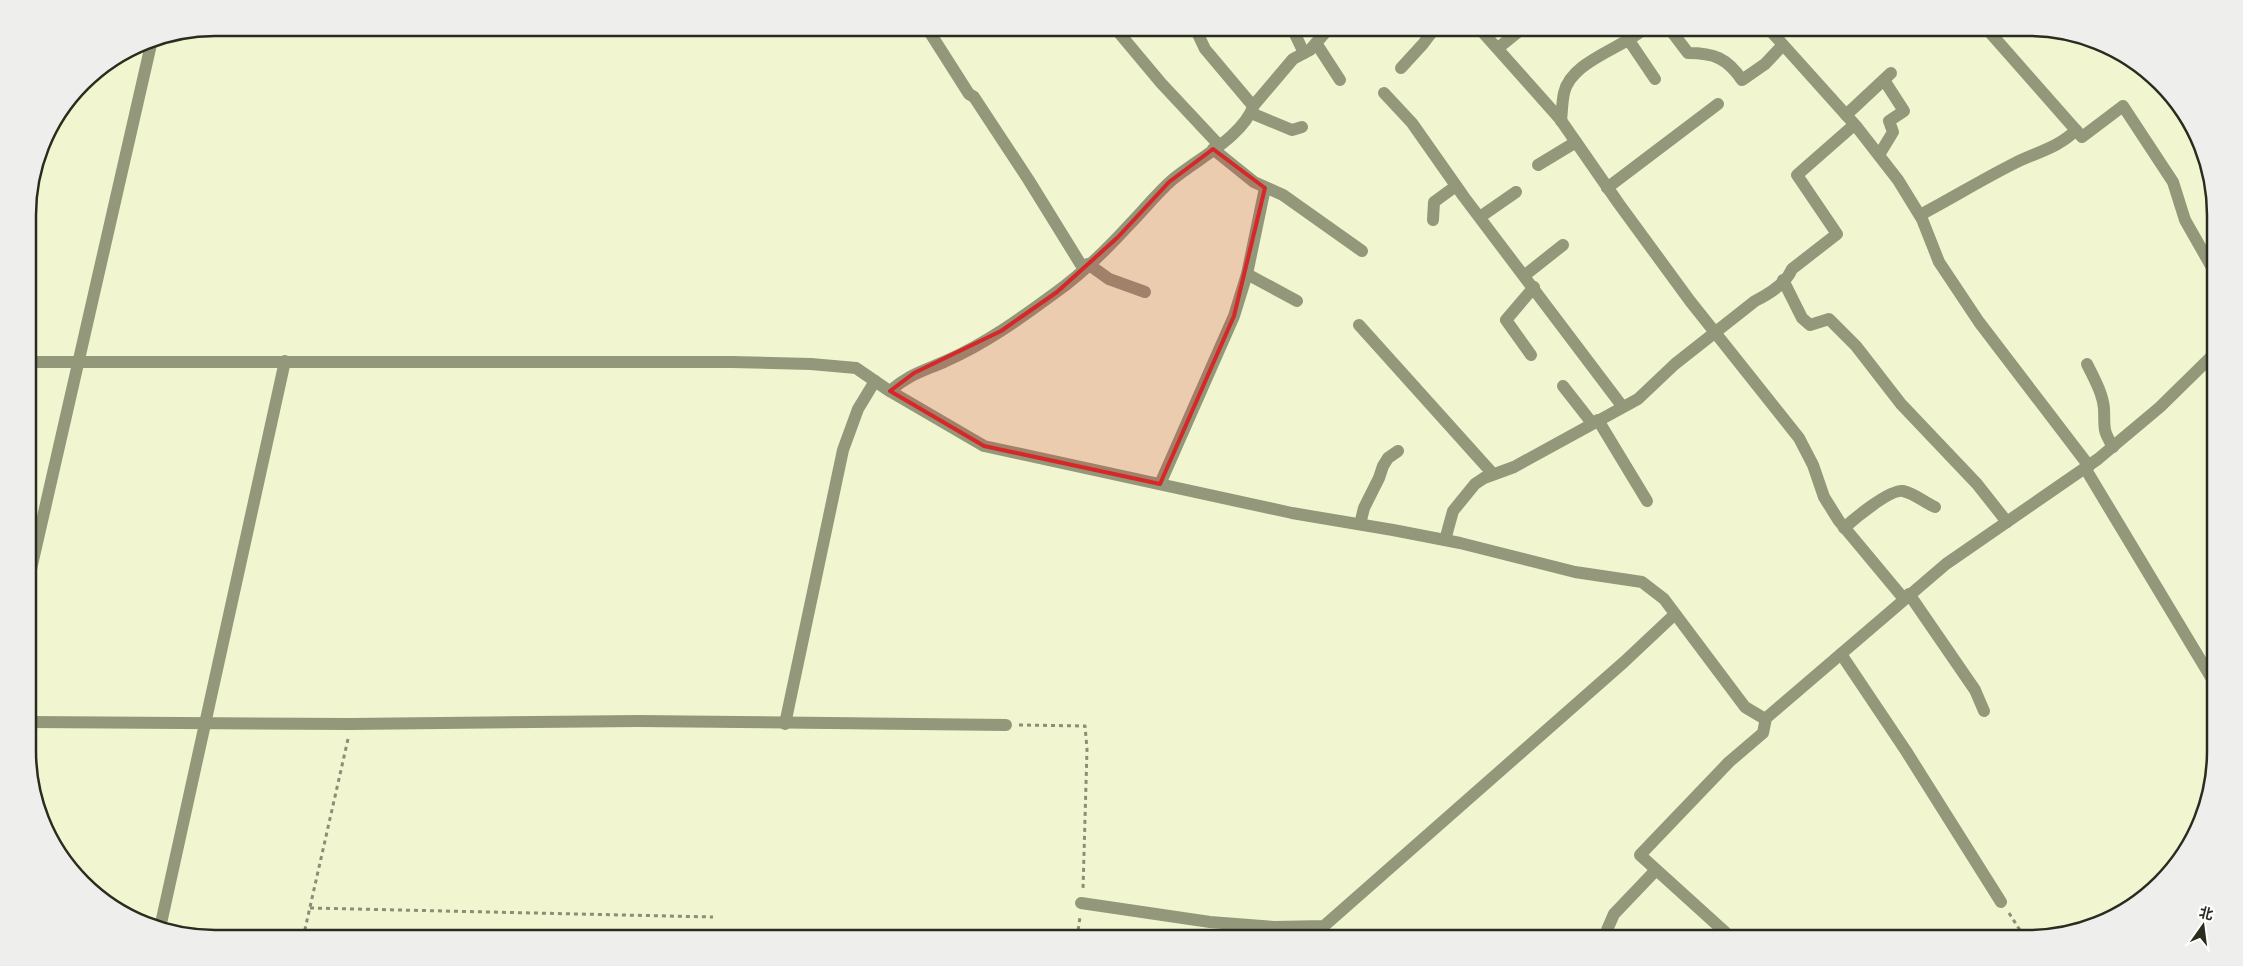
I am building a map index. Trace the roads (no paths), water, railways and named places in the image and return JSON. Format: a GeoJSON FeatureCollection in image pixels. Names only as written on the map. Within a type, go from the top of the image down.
{"type":"FeatureCollection","features":[{"type":"Feature","properties":{"kind":"street"},"geometry":{"type":"LineString","coordinates":[[932,36],[1085,266],[1145,292]]}},
{"type":"Feature","properties":{"kind":"street"},"geometry":{"type":"LineString","coordinates":[[1122,36],[1216,147],[1254,182],[1283,194],[1362,251]]}},
{"type":"Feature","properties":{"kind":"street"},"geometry":{"type":"LineString","coordinates":[[1199,36],[1205,48],[1252,110],[1292,130],[1302,127]]}},
{"type":"Feature","properties":{"kind":"street"},"geometry":{"type":"LineString","coordinates":[[1296,36],[1304,53]]}},
{"type":"Feature","properties":{"kind":"street"},"geometry":{"type":"LineString","coordinates":[[890,391],[914,373],[946,361],[1001,331],[1057,292],[1118,237],[1169,182],[1233,136],[1293,60],[1304,53],[1322,36]]}},
{"type":"Feature","properties":{"kind":"street"},"geometry":{"type":"LineString","coordinates":[[1401,68],[1429,36]]}},
{"type":"Feature","properties":{"kind":"street"},"geometry":{"type":"LineString","coordinates":[[1487,36],[1561,121],[1607,188],[1716,333],[1799,438],[1807,451],[1824,497],[1844,528],[1907,597],[1975,690],[1984,711]]}},
{"type":"Feature","properties":{"kind":"street"},"geometry":{"type":"LineString","coordinates":[[1498,48],[1513,36]]}},
{"type":"Feature","properties":{"kind":"street"},"geometry":{"type":"LineString","coordinates":[[1561,121],[1563,94],[1570,81],[1593,59],[1632,36]]}},
{"type":"Feature","properties":{"kind":"street"},"geometry":{"type":"LineString","coordinates":[[1676,36],[1688,54],[1704,52],[1722,59],[1742,80],[1766,64],[1783,45]]}},
{"type":"Feature","properties":{"kind":"street"},"geometry":{"type":"LineString","coordinates":[[1775,36],[1850,120],[1898,180],[1920,216],[1939,262],[1974,314],[2087,467],[2207,670]]}},
{"type":"Feature","properties":{"kind":"street"},"geometry":{"type":"LineString","coordinates":[[1993,36],[2082,137],[2123,106],[2173,182],[2184,220],[2207,259]]}},
{"type":"Feature","properties":{"kind":"street"},"geometry":{"type":"LineString","coordinates":[[1628,39],[1655,79]]}},
{"type":"Feature","properties":{"kind":"street"},"geometry":{"type":"LineString","coordinates":[[1316,43],[1340,80]]}},
{"type":"Feature","properties":{"kind":"street"},"geometry":{"type":"LineString","coordinates":[[36,546],[150,49]]}},
{"type":"Feature","properties":{"kind":"street"},"geometry":{"type":"LineString","coordinates":[[1444,540],[1453,511],[1475,484],[1493,474],[1514,467],[1622,406],[1638,399],[1675,364],[1755,301],[1770,294],[1789,276],[1792,269],[1837,234],[1797,175],[1850,120],[1887,77],[1904,111],[1889,121],[1893,132],[1879,155]]}},
{"type":"Feature","properties":{"kind":"street"},"geometry":{"type":"LineString","coordinates":[[1384,93],[1412,123],[1456,186],[1622,406]]}},
{"type":"Feature","properties":{"kind":"street"},"geometry":{"type":"LineString","coordinates":[[1607,188],[1718,104]]}},
{"type":"Feature","properties":{"kind":"street"},"geometry":{"type":"LineString","coordinates":[[1920,216],[2017,162],[2065,141],[2076,130]]}},
{"type":"Feature","properties":{"kind":"street"},"geometry":{"type":"LineString","coordinates":[[1538,165],[1576,142]]}},
{"type":"Feature","properties":{"kind":"street"},"geometry":{"type":"LineString","coordinates":[[1433,220],[1434,202],[1456,186]]}},
{"type":"Feature","properties":{"kind":"street"},"geometry":{"type":"LineString","coordinates":[[1160,484],[1219,354],[1247,274],[1265,188]]}},
{"type":"Feature","properties":{"kind":"street"},"geometry":{"type":"LineString","coordinates":[[1480,217],[1516,192]]}},
{"type":"Feature","properties":{"kind":"street"},"geometry":{"type":"LineString","coordinates":[[1525,275],[1563,245]]}},
{"type":"Feature","properties":{"kind":"street"},"geometry":{"type":"LineString","coordinates":[[1247,274],[1297,302]]}},
{"type":"Feature","properties":{"kind":"street"},"geometry":{"type":"LineString","coordinates":[[1783,280],[1802,318],[1810,325],[1828,319],[1837,326],[1856,346],[1901,404],[1977,484],[2007,522]]}},
{"type":"Feature","properties":{"kind":"street"},"geometry":{"type":"LineString","coordinates":[[1531,355],[1506,320],[1534,287]]}},
{"type":"Feature","properties":{"kind":"street"},"geometry":{"type":"LineString","coordinates":[[1360,325],[1493,474]]}},
{"type":"Feature","properties":{"kind":"street"},"geometry":{"type":"LineString","coordinates":[[162,921],[285,361]]}},
{"type":"Feature","properties":{"kind":"street"},"geometry":{"type":"LineString","coordinates":[[37,362],[285,361],[811,364],[856,368],[890,391],[984,446],[1292,513],[1444,540],[1576,572],[1642,582],[1660,596],[1745,707],[1766,718]]}},
{"type":"Feature","properties":{"kind":"street"},"geometry":{"type":"LineString","coordinates":[[1724,930],[1640,856],[1729,762],[1763,733],[1766,718],[1946,564],[2113,447],[2160,407],[2207,361]]}},
{"type":"Feature","properties":{"kind":"street"},"geometry":{"type":"LineString","coordinates":[[2087,364],[2099,390],[2104,410],[2102,420],[2104,432],[2113,447]]}},
{"type":"Feature","properties":{"kind":"street"},"geometry":{"type":"LineString","coordinates":[[785,724],[843,450],[849,429],[858,409],[875,381]]}},
{"type":"Feature","properties":{"kind":"street"},"geometry":{"type":"LineString","coordinates":[[1563,386],[1595,422],[1647,501]]}},
{"type":"Feature","properties":{"kind":"street"},"geometry":{"type":"LineString","coordinates":[[1360,524],[1364,508],[1379,478],[1382,466],[1388,458],[1398,451]]}},
{"type":"Feature","properties":{"kind":"street"},"geometry":{"type":"LineString","coordinates":[[1844,528],[1859,513],[1869,510],[1892,491],[1904,491],[1935,507]]}},
{"type":"Feature","properties":{"kind":"street"},"geometry":{"type":"LineString","coordinates":[[1081,903],[1210,922],[1274,927],[1324,926],[1624,662],[1674,615]]}},
{"type":"Feature","properties":{"kind":"street"},"geometry":{"type":"LineString","coordinates":[[1841,654],[1906,751],[2001,902]]}},
{"type":"Feature","properties":{"kind":"street"},"geometry":{"type":"LineString","coordinates":[[36,722],[350,724],[639,721],[1006,725]]}},
{"type":"Feature","properties":{"kind":"street"},"geometry":{"type":"LineString","coordinates":[[1607,930],[1614,914],[1656,870]]}}]}
